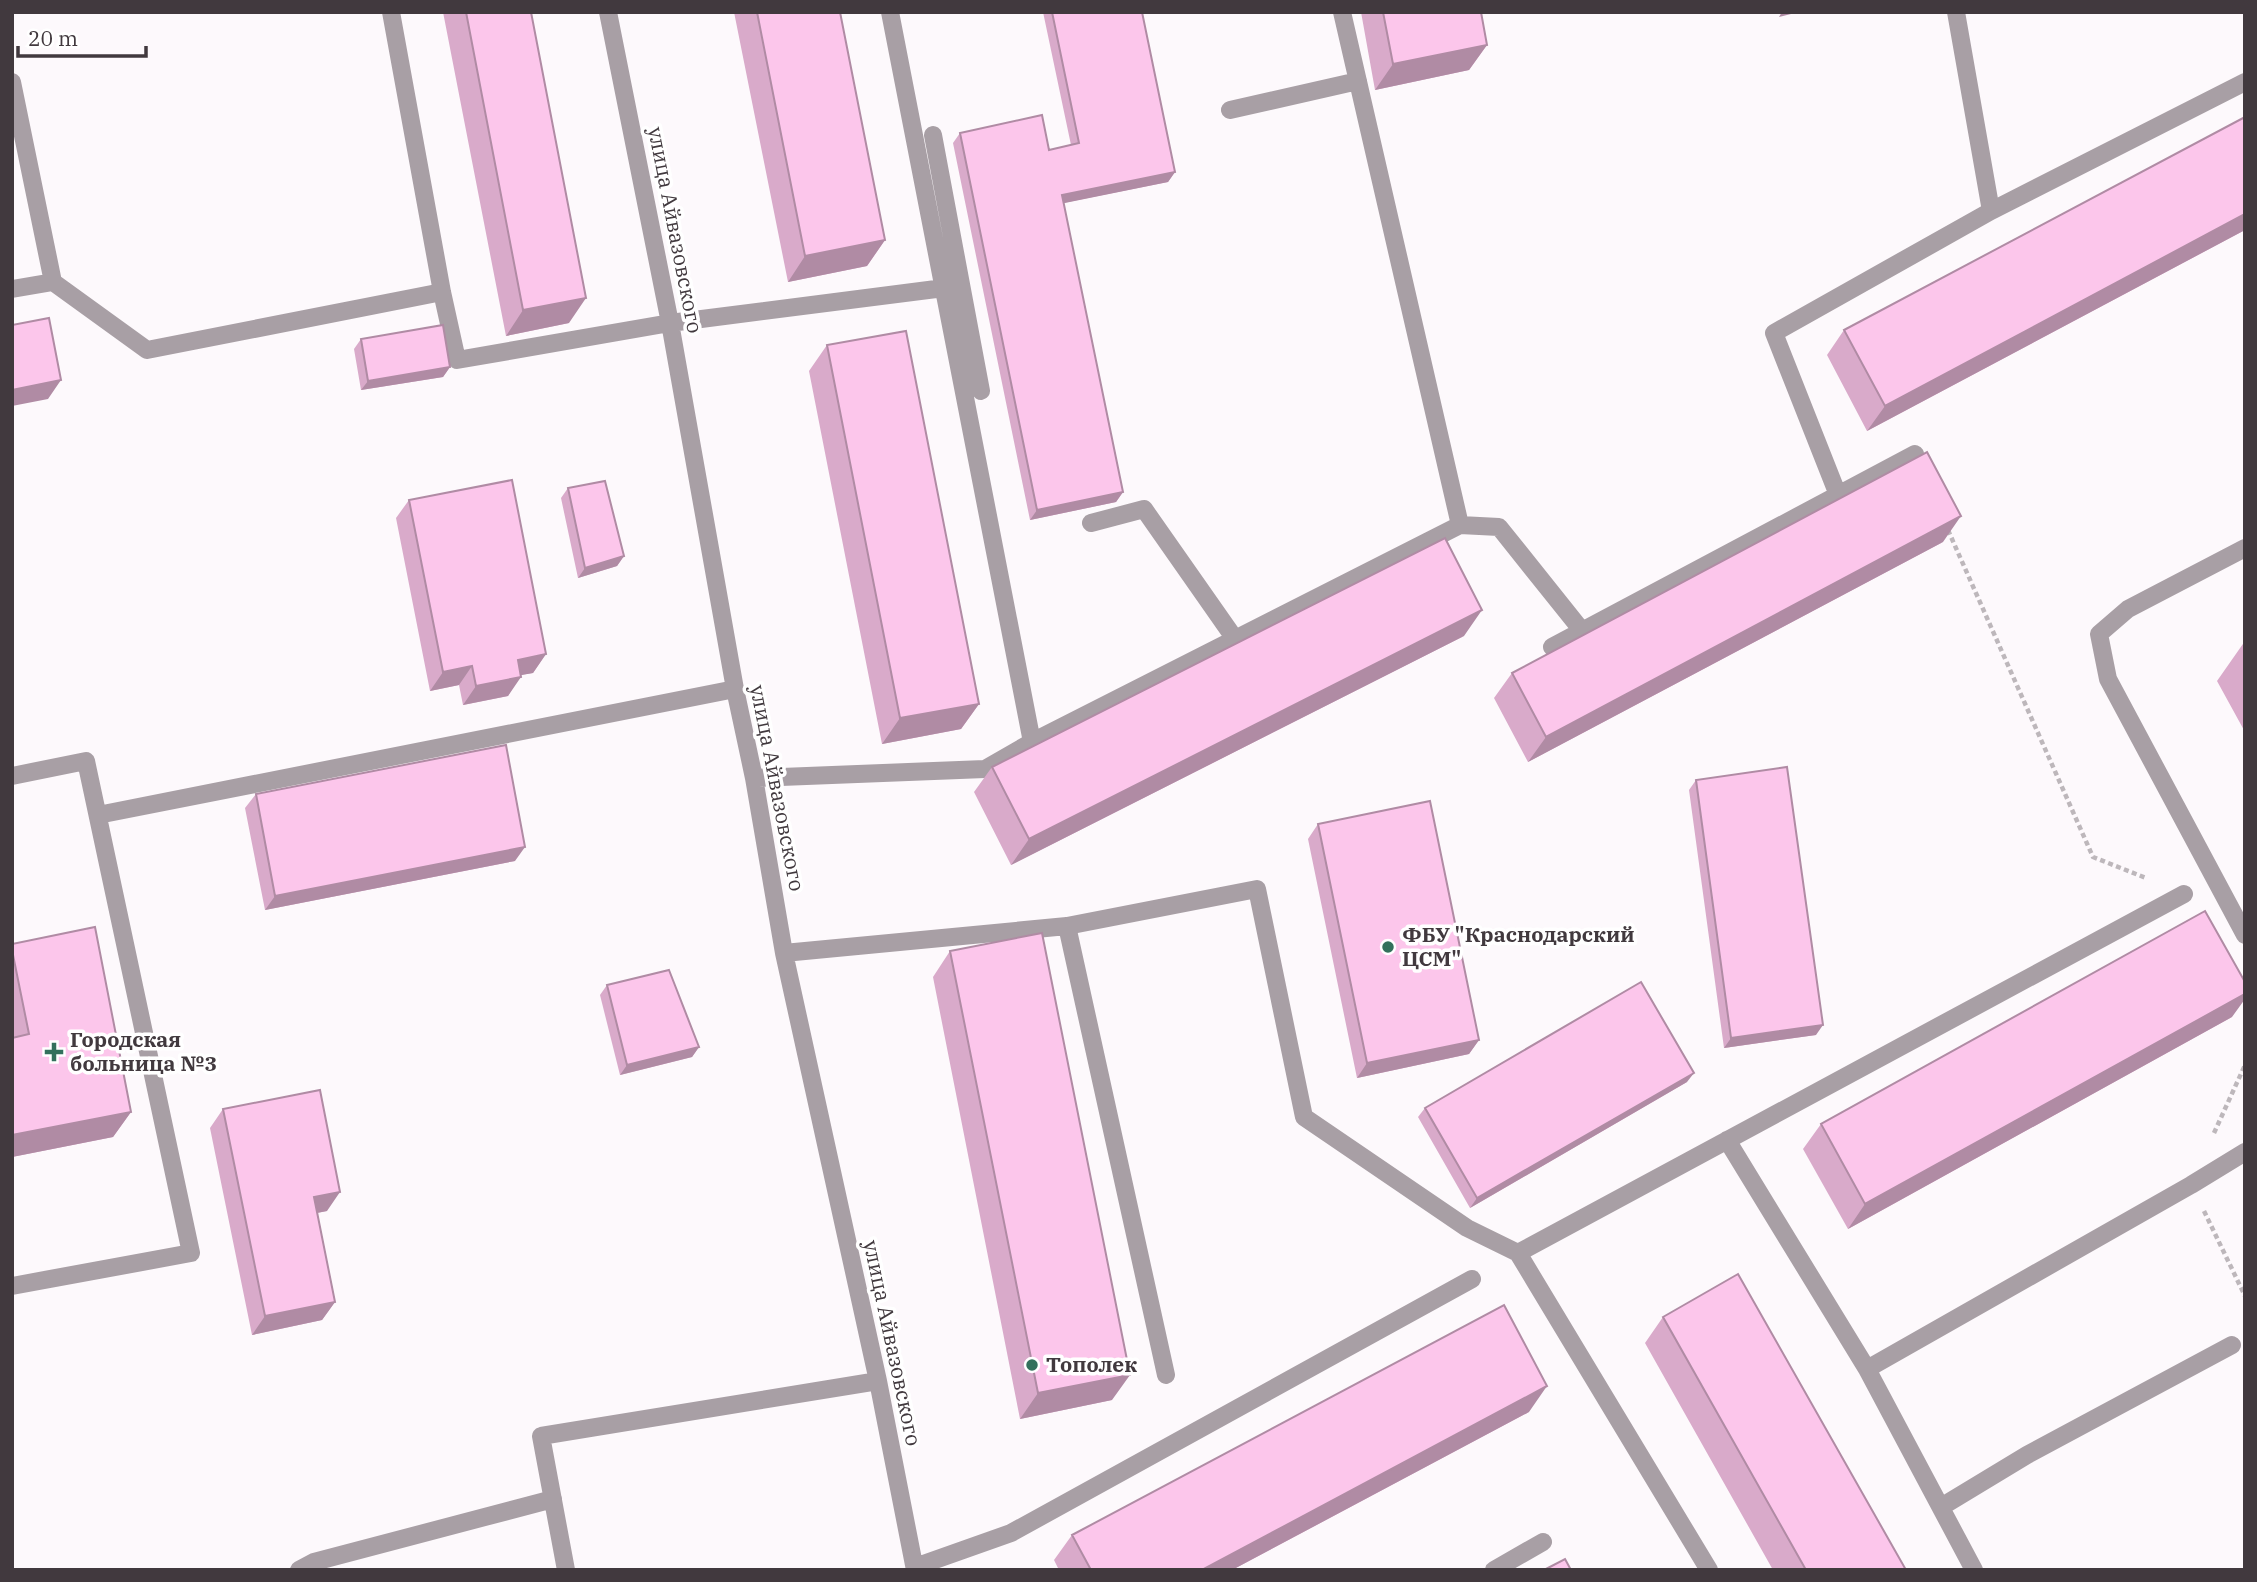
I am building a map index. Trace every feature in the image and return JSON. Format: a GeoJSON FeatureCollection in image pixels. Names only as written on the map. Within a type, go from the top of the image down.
{"type":"FeatureCollection","features":[{"type":"Feature","properties":{"kind":"street"},"geometry":{"type":"LineString","coordinates":[[391,12],[457,360],[670,323],[944,288]]}},
{"type":"Feature","properties":{"kind":"street","name":"улица Айвазовского"},"geometry":{"type":"LineString","coordinates":[[608,12],[670,323],[784,953],[878,1381],[915,1568]]}},
{"type":"Feature","properties":{"kind":"street"},"geometry":{"type":"LineString","coordinates":[[890,12],[1032,742]]}},
{"type":"Feature","properties":{"kind":"street"},"geometry":{"type":"LineString","coordinates":[[1342,12],[1460,525]]}},
{"type":"Feature","properties":{"kind":"street"},"geometry":{"type":"LineString","coordinates":[[1956,12],[1991,211]]}},
{"type":"Feature","properties":{"kind":"street"},"geometry":{"type":"LineString","coordinates":[[12,82],[53,282],[147,350],[442,292]]}},
{"type":"Feature","properties":{"kind":"street"},"geometry":{"type":"LineString","coordinates":[[1230,110],[1358,82]]}},
{"type":"Feature","properties":{"kind":"street"},"geometry":{"type":"LineString","coordinates":[[1838,495],[1774,333],[1991,211],[2245,82]]}},
{"type":"Feature","properties":{"kind":"street"},"geometry":{"type":"LineString","coordinates":[[933,135],[981,391]]}},
{"type":"Feature","properties":{"kind":"street"},"geometry":{"type":"LineString","coordinates":[[12,289],[53,282]]}},
{"type":"Feature","properties":{"kind":"street"},"geometry":{"type":"LineString","coordinates":[[1552,648],[1915,454]]}},
{"type":"Feature","properties":{"kind":"street"},"geometry":{"type":"LineString","coordinates":[[1091,523],[1144,509],[1235,639]]}},
{"type":"Feature","properties":{"kind":"street"},"geometry":{"type":"LineString","coordinates":[[754,778],[985,769],[1032,742],[1460,525],[1499,527],[1583,632]]}},
{"type":"Feature","properties":{"kind":"street"},"geometry":{"type":"LineString","coordinates":[[2245,548],[2128,609],[2099,635],[2108,679],[2245,935]]}},
{"type":"Feature","properties":{"kind":"street"},"geometry":{"type":"LineString","coordinates":[[98,815],[735,689]]}},
{"type":"Feature","properties":{"kind":"street"},"geometry":{"type":"LineString","coordinates":[[12,776],[86,761],[191,1253],[12,1286]]}},
{"type":"Feature","properties":{"kind":"street"},"geometry":{"type":"LineString","coordinates":[[784,953],[1067,926],[1257,889],[1304,1117],[1466,1228],[1518,1253],[1709,1570]]}},
{"type":"Feature","properties":{"kind":"street"},"geometry":{"type":"LineString","coordinates":[[1518,1253],[2185,894]]}},
{"type":"Feature","properties":{"kind":"street"},"geometry":{"type":"LineString","coordinates":[[1067,926],[1166,1375]]}},
{"type":"Feature","properties":{"kind":"street"},"geometry":{"type":"LineString","coordinates":[[1727,1140],[1867,1369],[1974,1570]]}},
{"type":"Feature","properties":{"kind":"street"},"geometry":{"type":"LineString","coordinates":[[1867,1369],[2245,1152]]}},
{"type":"Feature","properties":{"kind":"street"},"geometry":{"type":"LineString","coordinates":[[915,1568],[1011,1533],[1472,1279]]}},
{"type":"Feature","properties":{"kind":"street"},"geometry":{"type":"LineString","coordinates":[[1941,1507],[2027,1455],[2232,1345]]}},
{"type":"Feature","properties":{"kind":"street"},"geometry":{"type":"LineString","coordinates":[[566,1570],[541,1436],[878,1381]]}},
{"type":"Feature","properties":{"kind":"street"},"geometry":{"type":"LineString","coordinates":[[310,1567],[553,1499]]}},
{"type":"Feature","properties":{"kind":"street"},"geometry":{"type":"LineString","coordinates":[[1494,1570],[1543,1542]]}},
{"type":"Feature","properties":{"kind":"path"},"geometry":{"type":"LineString","coordinates":[[1943,517],[2093,857],[2185,894]]}},
{"type":"Feature","properties":{"kind":"building"},"geometry":{"type":"Polygon","coordinates":[[[466,12],[531,12],[586,298],[523,310],[466,12]]]}},
{"type":"Feature","properties":{"kind":"building"},"geometry":{"type":"Polygon","coordinates":[[[757,12],[840,12],[885,240],[805,256],[757,12]]]}},
{"type":"Feature","properties":{"kind":"building"},"geometry":{"type":"Polygon","coordinates":[[[1052,12],[1142,12],[1175,172],[1062,195],[1123,492],[1037,510],[960,133],[1042,115],[1049,150],[1079,143],[1052,12]]]}},
{"type":"Feature","properties":{"kind":"building"},"geometry":{"type":"Polygon","coordinates":[[[1383,12],[1481,12],[1487,45],[1393,64],[1383,12]]]}},
{"type":"Feature","properties":{"kind":"building"},"geometry":{"type":"Polygon","coordinates":[[[2245,117],[2245,214],[1885,406],[1844,330],[2245,117]]]}},
{"type":"Feature","properties":{"kind":"building"},"geometry":{"type":"Polygon","coordinates":[[[49,318],[61,380],[12,390],[12,325],[49,318]]]}},
{"type":"Feature","properties":{"kind":"building"},"geometry":{"type":"Polygon","coordinates":[[[443,325],[450,367],[368,381],[361,339],[443,325]]]}},
{"type":"Feature","properties":{"kind":"building"},"geometry":{"type":"Polygon","coordinates":[[[906,331],[979,704],[900,718],[827,345],[906,331]]]}},
{"type":"Feature","properties":{"kind":"building"},"geometry":{"type":"Polygon","coordinates":[[[1927,452],[1961,516],[1546,737],[1512,673],[1927,452]]]}},
{"type":"Feature","properties":{"kind":"building"},"geometry":{"type":"Polygon","coordinates":[[[512,480],[546,654],[518,660],[521,677],[476,686],[472,666],[443,672],[409,500],[512,480]]]}},
{"type":"Feature","properties":{"kind":"building"},"geometry":{"type":"Polygon","coordinates":[[[605,481],[624,556],[585,568],[568,488],[605,481]]]}},
{"type":"Feature","properties":{"kind":"building"},"geometry":{"type":"Polygon","coordinates":[[[1445,538],[1482,610],[1029,839],[992,767],[1445,538]]]}},
{"type":"Feature","properties":{"kind":"building"},"geometry":{"type":"Polygon","coordinates":[[[506,745],[525,847],[275,896],[256,794],[506,745]]]}},
{"type":"Feature","properties":{"kind":"building"},"geometry":{"type":"Polygon","coordinates":[[[1787,767],[1823,1025],[1731,1038],[1696,780],[1787,767]]]}},
{"type":"Feature","properties":{"kind":"building","name":"ФБУ \"Краснодарский ЦСМ\""},"geometry":{"type":"Polygon","coordinates":[[[1430,801],[1479,1040],[1367,1063],[1318,824],[1430,801]]]}},
{"type":"Feature","properties":{"kind":"building"},"geometry":{"type":"Polygon","coordinates":[[[2205,911],[2245,982],[2245,994],[1865,1204],[1821,1124],[2205,911]]]}},
{"type":"Feature","properties":{"kind":"building","name":"Городская больница №3"},"geometry":{"type":"Polygon","coordinates":[[[95,927],[131,1112],[12,1135],[12,1038],[29,1034],[12,944],[95,927]]]}},
{"type":"Feature","properties":{"kind":"building"},"geometry":{"type":"Polygon","coordinates":[[[1042,933],[1130,1375],[1038,1393],[950,951],[1042,933]]]}},
{"type":"Feature","properties":{"kind":"building"},"geometry":{"type":"Polygon","coordinates":[[[669,970],[699,1047],[627,1065],[607,985],[669,970]]]}},
{"type":"Feature","properties":{"kind":"building"},"geometry":{"type":"Polygon","coordinates":[[[1641,982],[1694,1073],[1477,1198],[1425,1108],[1641,982]]]}},
{"type":"Feature","properties":{"kind":"building"},"geometry":{"type":"Polygon","coordinates":[[[320,1090],[340,1192],[314,1197],[335,1302],[265,1316],[223,1109],[320,1090]]]}},
{"type":"Feature","properties":{"kind":"building"},"geometry":{"type":"Polygon","coordinates":[[[1738,1274],[1906,1570],[1806,1570],[1663,1317],[1738,1274]]]}},
{"type":"Feature","properties":{"kind":"building"},"geometry":{"type":"Polygon","coordinates":[[[1504,1305],[1547,1386],[1202,1570],[1091,1570],[1072,1535],[1504,1305]]]}},
{"type":"Feature","properties":{"kind":"building"},"geometry":{"type":"Polygon","coordinates":[[[1565,1559],[1571,1570],[1544,1570],[1565,1559]]]}},
{"type":"Feature","properties":{"kind":"place","name":"ФБУ \"Краснодарский ЦСМ\""},"geometry":{"type":"Point","coordinates":[1388,947]}},
{"type":"Feature","properties":{"kind":"place","name":"Городская больница №3"},"geometry":{"type":"Point","coordinates":[54,1052]}},
{"type":"Feature","properties":{"kind":"place","name":"Тополек"},"geometry":{"type":"Point","coordinates":[1032,1365]}}]}
